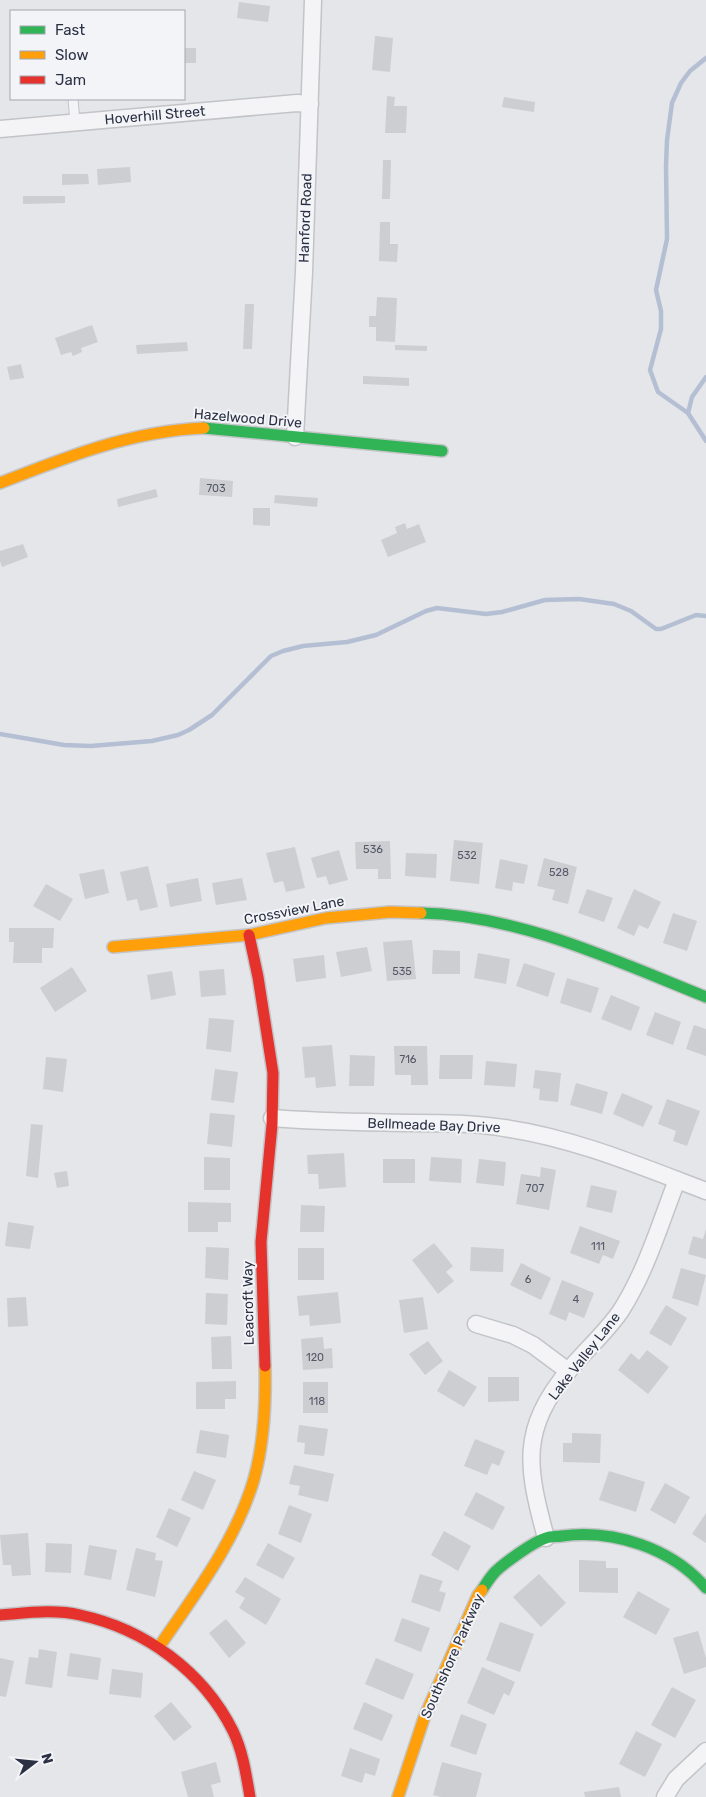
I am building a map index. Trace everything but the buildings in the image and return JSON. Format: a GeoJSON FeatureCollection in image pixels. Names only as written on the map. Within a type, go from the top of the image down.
{"type":"FeatureCollection","features":[{"type":"Feature","properties":{"kind":"street","name":"Hanford Road"},"geometry":{"type":"LineString","coordinates":[[296,437],[313,0]]}},
{"type":"Feature","properties":{"kind":"street","name":"Hoverhill Street"},"geometry":{"type":"LineString","coordinates":[[0,129],[297,103],[310,104]]}},
{"type":"Feature","properties":{"kind":"street","name":"Hazelwood Drive"},"geometry":{"type":"LineString","coordinates":[[0,482],[96,447],[174,429],[204,428],[442,451]]}},
{"type":"Feature","properties":{"kind":"street","name":"Crossview Lane"},"geometry":{"type":"LineString","coordinates":[[113,947],[249,935],[326,918],[381,913],[431,913],[488,920],[584,949],[706,997]]}},
{"type":"Feature","properties":{"kind":"street","name":"Leacroft Way"},"geometry":{"type":"LineString","coordinates":[[159,1646],[229,1538],[241,1515],[254,1480],[261,1449],[265,1414],[261,1273],[262,1213],[272,1118],[273,1072],[249,935]]}},
{"type":"Feature","properties":{"kind":"street","name":"Bellmeade Bay Drive"},"geometry":{"type":"LineString","coordinates":[[272,1118],[502,1127],[542,1134],[584,1145],[706,1191]]}},
{"type":"Feature","properties":{"kind":"street","name":"Lake Valley Lane"},"geometry":{"type":"LineString","coordinates":[[546,1538],[533,1484],[530,1450],[535,1429],[542,1410],[568,1371],[619,1313],[633,1290],[677,1180]]}},
{"type":"Feature","properties":{"kind":"street"},"geometry":{"type":"LineString","coordinates":[[476,1324],[513,1335],[568,1371]]}},
{"type":"Feature","properties":{"kind":"street","name":"Southshore Parkway"},"geometry":{"type":"LineString","coordinates":[[398,1797],[424,1718],[478,1595],[495,1572],[518,1555],[546,1538],[582,1533],[610,1536],[641,1544],[671,1558],[695,1575],[706,1588]]}},
{"type":"Feature","properties":{"kind":"street"},"geometry":{"type":"LineString","coordinates":[[0,1615],[50,1613],[78,1615],[114,1624],[159,1646],[188,1670],[207,1691],[223,1714],[244,1764],[250,1797]]}},
{"type":"Feature","properties":{"kind":"street"},"geometry":{"type":"LineString","coordinates":[[665,1797],[676,1779],[706,1751]]}},
{"type":"Feature","properties":{"kind":"lane"},"geometry":{"type":"LineString","coordinates":[[73,100],[75,122]]}},
{"type":"Feature","properties":{"kind":"waterway"},"geometry":{"type":"LineString","coordinates":[[706,58],[690,71],[681,83],[672,103],[666,166],[667,239],[656,290],[661,311],[661,329],[650,370],[658,392],[688,413],[706,441]]}},
{"type":"Feature","properties":{"kind":"waterway"},"geometry":{"type":"LineString","coordinates":[[688,413],[692,397],[706,377]]}},
{"type":"Feature","properties":{"kind":"waterway"},"geometry":{"type":"LineString","coordinates":[[0,734],[64,745],[91,746],[152,741],[178,735],[212,715],[271,656],[303,646],[347,642],[376,635],[426,611],[437,608],[486,614],[502,612],[545,600],[579,599],[614,604],[631,611],[656,629],[661,629],[696,615],[706,616]]}},
{"type":"Feature","properties":{"kind":"traffic: fast"},"geometry":{"type":"LineString","coordinates":[[204,428],[442,451]]}},
{"type":"Feature","properties":{"kind":"traffic: fast"},"geometry":{"type":"LineString","coordinates":[[421,913],[458,916],[531,931],[602,955],[706,997]]}},
{"type":"Feature","properties":{"kind":"traffic: fast"},"geometry":{"type":"LineString","coordinates":[[482,1590],[496,1571],[541,1540],[550,1537],[581,1535],[621,1539],[659,1552],[692,1574],[706,1588]]}},
{"type":"Feature","properties":{"kind":"traffic: slow"},"geometry":{"type":"LineString","coordinates":[[0,483],[99,447],[151,434],[204,428]]}},
{"type":"Feature","properties":{"kind":"traffic: slow"},"geometry":{"type":"LineString","coordinates":[[113,947],[249,935],[326,918],[390,912],[421,913]]}},
{"type":"Feature","properties":{"kind":"traffic: slow"},"geometry":{"type":"LineString","coordinates":[[159,1647],[226,1545],[246,1502],[254,1479],[262,1437],[265,1409],[265,1366]]}},
{"type":"Feature","properties":{"kind":"traffic: slow"},"geometry":{"type":"LineString","coordinates":[[398,1797],[424,1718],[478,1595],[482,1590]]}},
{"type":"Feature","properties":{"kind":"traffic: jam"},"geometry":{"type":"LineString","coordinates":[[249,935],[258,977],[273,1073],[272,1125],[261,1242],[265,1366]]}},
{"type":"Feature","properties":{"kind":"traffic: jam"},"geometry":{"type":"LineString","coordinates":[[0,1615],[50,1612],[80,1615],[127,1631],[149,1642],[170,1656],[206,1690],[233,1731],[242,1755],[250,1797]]}}]}
